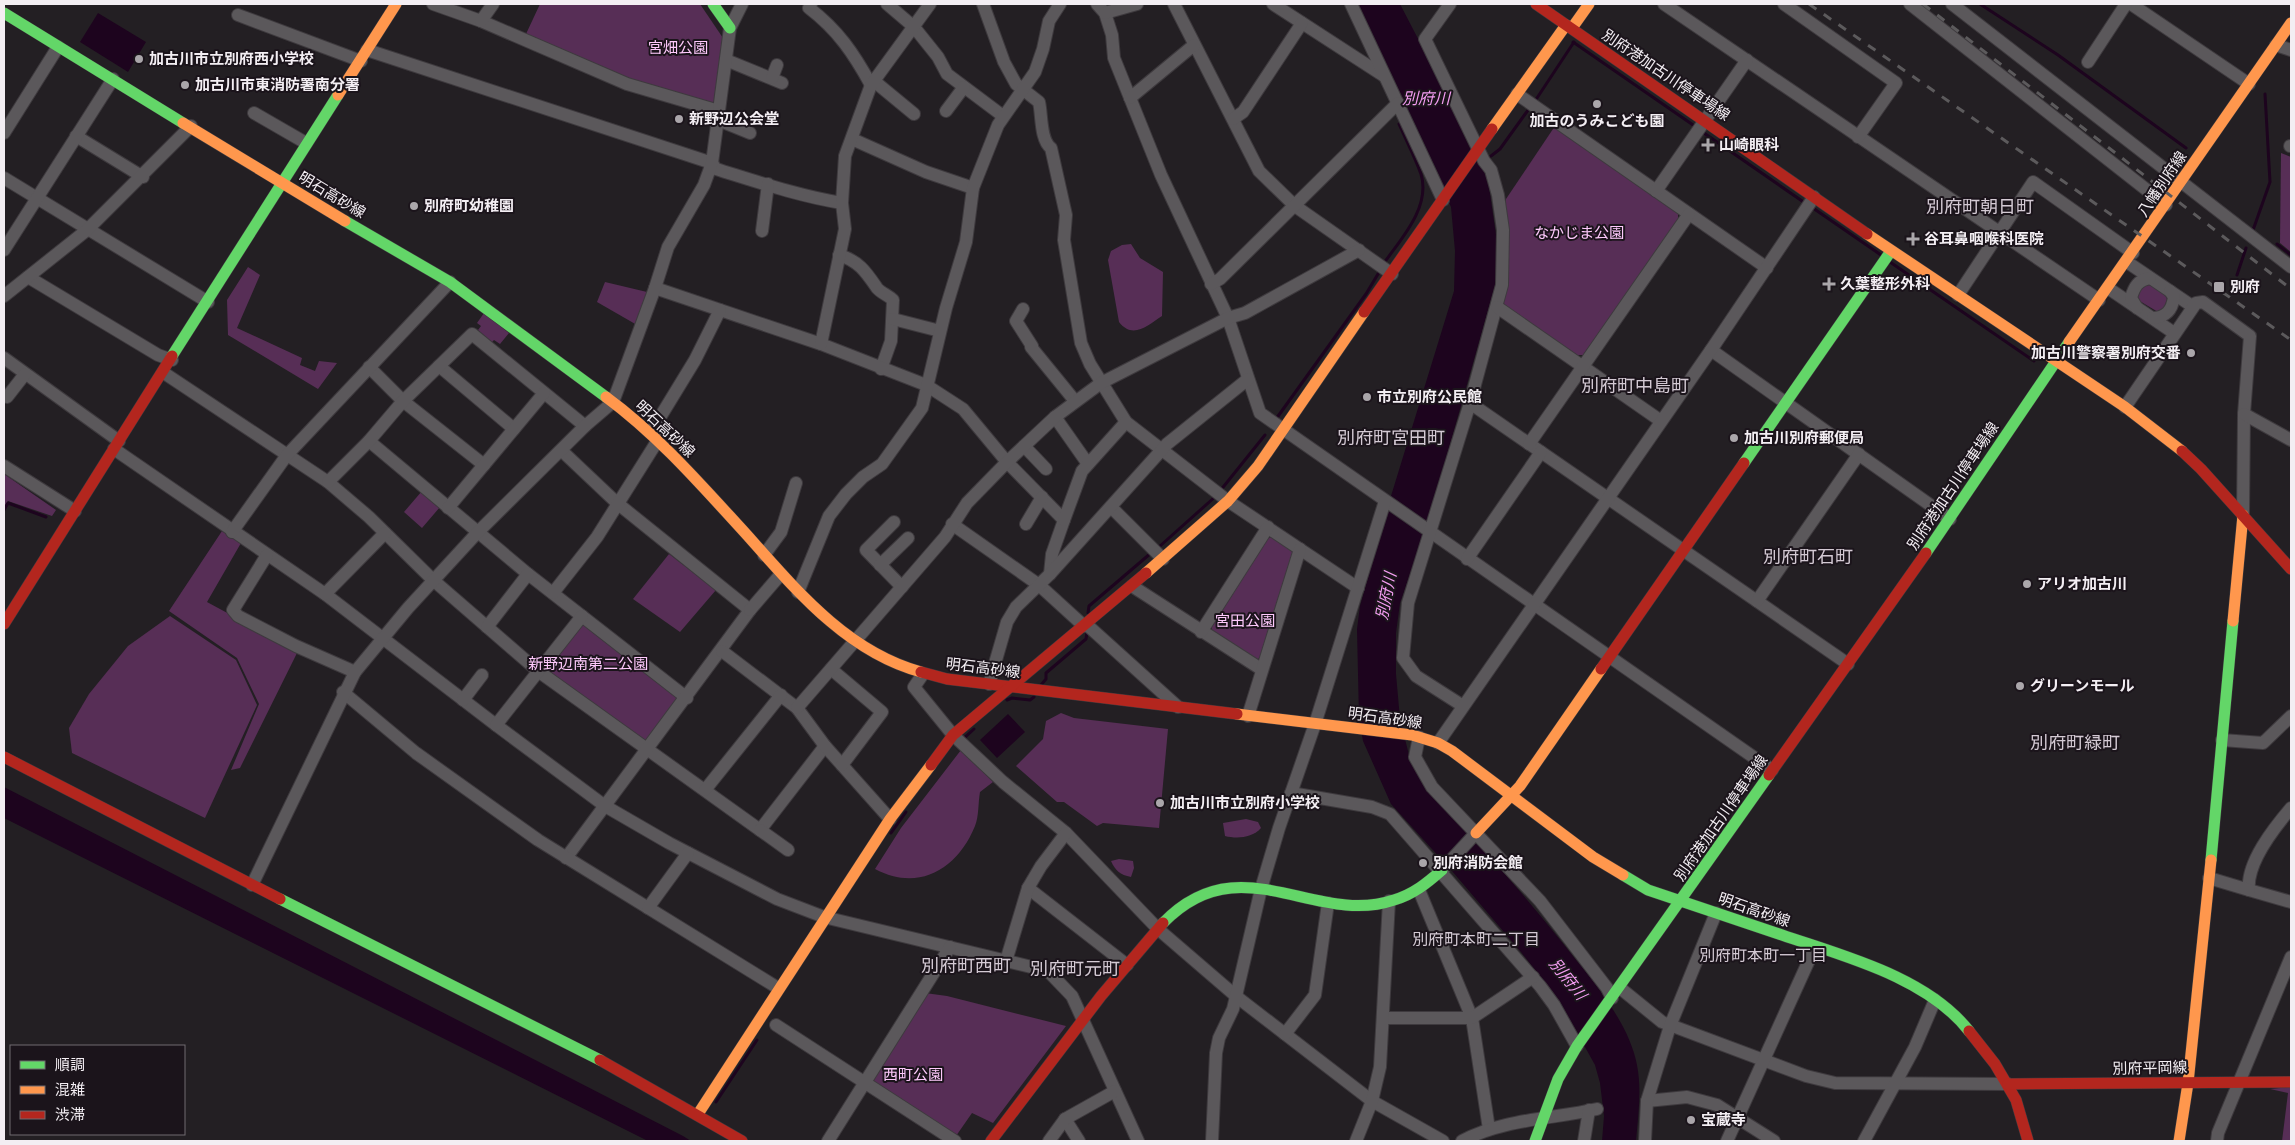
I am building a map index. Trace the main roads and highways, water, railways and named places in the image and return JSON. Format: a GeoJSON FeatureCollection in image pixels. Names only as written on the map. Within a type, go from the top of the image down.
{"type":"FeatureCollection","features":[{"type":"Feature","properties":{"kind":"water","name":"別府川"},"geometry":{"type":"Polygon","coordinates":[[[1355,4],[1400,4],[1455,110],[1488,180],[1496,235],[1496,282],[1428,522],[1400,603],[1396,633],[1396,674],[1400,719],[1410,759],[1424,782],[1548,925],[1598,987],[1618,1017],[1633,1049],[1637,1065],[1639,1103],[1636,1141],[1602,1141],[1604,1116],[1600,1083],[1595,1065],[1560,1002],[1521,952],[1452,871],[1391,804],[1363,741],[1359,718],[1357,629],[1360,606],[1391,496],[1454,291],[1455,251],[1451,207],[1373,36],[1355,4]]]}},
{"type":"Feature","properties":{"kind":"water"},"geometry":{"type":"Polygon","coordinates":[[[98,13],[146,42],[128,72],[80,42],[98,13]]]}},
{"type":"Feature","properties":{"kind":"water"},"geometry":{"type":"Polygon","coordinates":[[[1008,714],[1025,732],[997,758],[980,740],[1008,714]]]}},
{"type":"Feature","properties":{"kind":"water"},"geometry":{"type":"Polygon","coordinates":[[[4,787],[691,1141],[648,1141],[4,818],[4,787]]]}},
{"type":"Feature","properties":{"kind":"waterway"},"geometry":{"type":"LineString","coordinates":[[1980,4],[2058,55],[2186,148]]}},
{"type":"Feature","properties":{"kind":"waterway"},"geometry":{"type":"LineString","coordinates":[[1573,42],[1696,127]]}},
{"type":"Feature","properties":{"kind":"waterway"},"geometry":{"type":"LineString","coordinates":[[1535,101],[1574,42]]}},
{"type":"Feature","properties":{"kind":"waterway"},"geometry":{"type":"LineString","coordinates":[[2252,233],[2270,182],[2265,94]]}},
{"type":"Feature","properties":{"kind":"waterway"},"geometry":{"type":"LineString","coordinates":[[1491,156],[1500,149],[1531,106]]}},
{"type":"Feature","properties":{"kind":"waterway"},"geometry":{"type":"LineString","coordinates":[[1384,263],[1413,222],[1422,198],[1421,174],[1399,124]]}},
{"type":"Feature","properties":{"kind":"waterway"},"geometry":{"type":"LineString","coordinates":[[1701,131],[1805,203]]}},
{"type":"Feature","properties":{"kind":"waterway"},"geometry":{"type":"LineString","coordinates":[[1810,206],[1881,255]]}},
{"type":"Feature","properties":{"kind":"waterway"},"geometry":{"type":"LineString","coordinates":[[2277,244],[2291,255]]}},
{"type":"Feature","properties":{"kind":"waterway"},"geometry":{"type":"LineString","coordinates":[[2237,275],[2246,248]]}},
{"type":"Feature","properties":{"kind":"waterway"},"geometry":{"type":"LineString","coordinates":[[1890,262],[2034,361]]}},
{"type":"Feature","properties":{"kind":"waterway"},"geometry":{"type":"LineString","coordinates":[[1276,419],[1366,294],[1381,269]]}},
{"type":"Feature","properties":{"kind":"waterway"},"geometry":{"type":"LineString","coordinates":[[1220,491],[1265,435]]}},
{"type":"Feature","properties":{"kind":"waterway"},"geometry":{"type":"LineString","coordinates":[[1160,546],[1216,496]]}},
{"type":"Feature","properties":{"kind":"waterway"},"geometry":{"type":"LineString","coordinates":[[4,510],[8,503],[46,517]]}},
{"type":"Feature","properties":{"kind":"waterway"},"geometry":{"type":"LineString","coordinates":[[1088,613],[1089,606],[1151,553]]}},
{"type":"Feature","properties":{"kind":"waterway"},"geometry":{"type":"LineString","coordinates":[[1041,685],[1046,679],[1046,673],[1086,639],[1087,632]]}},
{"type":"Feature","properties":{"kind":"waterway"},"geometry":{"type":"LineString","coordinates":[[1007,700],[1012,698],[1030,700],[1034,697]]}},
{"type":"Feature","properties":{"kind":"waterway"},"geometry":{"type":"LineString","coordinates":[[962,740],[974,729]]}},
{"type":"Feature","properties":{"kind":"waterway"},"geometry":{"type":"LineString","coordinates":[[891,833],[906,812]]}},
{"type":"Feature","properties":{"kind":"waterway"},"geometry":{"type":"LineString","coordinates":[[716,1102],[757,1040]]}},
{"type":"Feature","properties":{"kind":"railway"},"geometry":{"type":"LineString","coordinates":[[1809,4],[2291,340]]}},
{"type":"Feature","properties":{"kind":"railway"},"geometry":{"type":"LineString","coordinates":[[1923,4],[2291,289]]}},
{"type":"Feature","properties":{"kind":"place","name":"加古川市立別府西小学校"},"geometry":{"type":"Point","coordinates":[139,59]}},
{"type":"Feature","properties":{"kind":"place","name":"加古川市東消防署南分署"},"geometry":{"type":"Point","coordinates":[185,85]}},
{"type":"Feature","properties":{"kind":"place","name":"加古のうみこども園"},"geometry":{"type":"Point","coordinates":[1597,104]}},
{"type":"Feature","properties":{"kind":"place","name":"新野辺公会堂"},"geometry":{"type":"Point","coordinates":[679,119]}},
{"type":"Feature","properties":{"kind":"place","name":"山崎眼科"},"geometry":{"type":"Point","coordinates":[1708,145]}},
{"type":"Feature","properties":{"kind":"place","name":"別府町幼稚園"},"geometry":{"type":"Point","coordinates":[414,206]}},
{"type":"Feature","properties":{"kind":"place","name":"谷耳鼻咽喉科医院"},"geometry":{"type":"Point","coordinates":[1913,239]}},
{"type":"Feature","properties":{"kind":"place","name":"久葉整形外科"},"geometry":{"type":"Point","coordinates":[1829,284]}},
{"type":"Feature","properties":{"kind":"place","name":"別府"},"geometry":{"type":"Point","coordinates":[2219,287]}},
{"type":"Feature","properties":{"kind":"place","name":"加古川警察署別府交番"},"geometry":{"type":"Point","coordinates":[2191,353]}},
{"type":"Feature","properties":{"kind":"place","name":"市立別府公民館"},"geometry":{"type":"Point","coordinates":[1367,397]}},
{"type":"Feature","properties":{"kind":"place","name":"加古川別府郵便局"},"geometry":{"type":"Point","coordinates":[1734,438]}},
{"type":"Feature","properties":{"kind":"place","name":"アリオ加古川"},"geometry":{"type":"Point","coordinates":[2027,584]}},
{"type":"Feature","properties":{"kind":"place","name":"グリーンモール"},"geometry":{"type":"Point","coordinates":[2020,686]}},
{"type":"Feature","properties":{"kind":"place","name":"加古川市立別府小学校"},"geometry":{"type":"Point","coordinates":[1160,803]}},
{"type":"Feature","properties":{"kind":"place","name":"別府消防会館"},"geometry":{"type":"Point","coordinates":[1423,863]}},
{"type":"Feature","properties":{"kind":"place","name":"宝蔵寺"},"geometry":{"type":"Point","coordinates":[1691,1120]}},
{"type":"Feature","properties":{"kind":"district","name":"別府町朝日町"},"geometry":{"type":"Point","coordinates":[1980,206]}},
{"type":"Feature","properties":{"kind":"district","name":"別府町中島町"},"geometry":{"type":"Point","coordinates":[1635,385]}},
{"type":"Feature","properties":{"kind":"district","name":"別府町宮田町"},"geometry":{"type":"Point","coordinates":[1391,437]}},
{"type":"Feature","properties":{"kind":"district","name":"別府町石町"},"geometry":{"type":"Point","coordinates":[1808,556]}},
{"type":"Feature","properties":{"kind":"district","name":"別府町緑町"},"geometry":{"type":"Point","coordinates":[2075,742]}},
{"type":"Feature","properties":{"kind":"district","name":"別府町本町二丁目"},"geometry":{"type":"Point","coordinates":[1476,939]}},
{"type":"Feature","properties":{"kind":"district","name":"別府町本町一丁目"},"geometry":{"type":"Point","coordinates":[1763,955]}},
{"type":"Feature","properties":{"kind":"district","name":"別府町西町"},"geometry":{"type":"Point","coordinates":[966,965]}},
{"type":"Feature","properties":{"kind":"district","name":"別府町元町"},"geometry":{"type":"Point","coordinates":[1075,968]}},
{"type":"Feature","properties":{"kind":"park label","name":"宮畑公園"},"geometry":{"type":"Point","coordinates":[678,48]}},
{"type":"Feature","properties":{"kind":"park label","name":"なかじま公園"},"geometry":{"type":"Point","coordinates":[1579,233]}},
{"type":"Feature","properties":{"kind":"park label","name":"宮田公園"},"geometry":{"type":"Point","coordinates":[1245,621]}},
{"type":"Feature","properties":{"kind":"park label","name":"新野辺南第二公園"},"geometry":{"type":"Point","coordinates":[588,664]}},
{"type":"Feature","properties":{"kind":"park label","name":"西町公園"},"geometry":{"type":"Point","coordinates":[913,1075]}}]}
